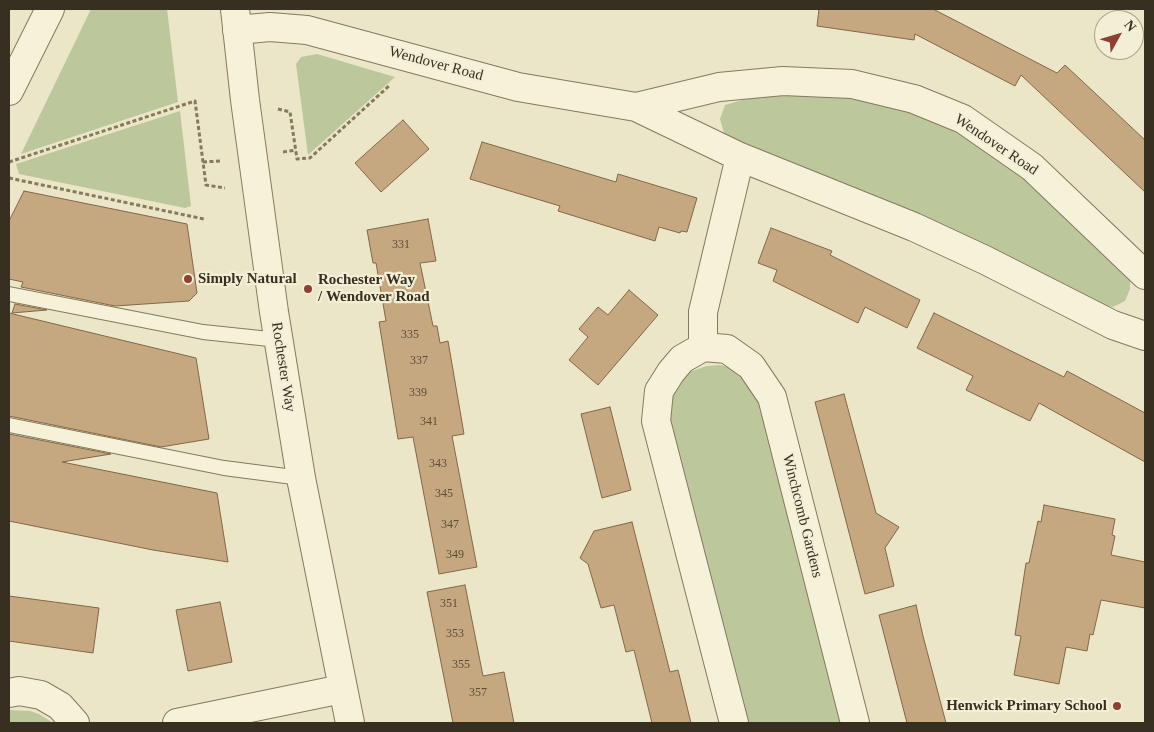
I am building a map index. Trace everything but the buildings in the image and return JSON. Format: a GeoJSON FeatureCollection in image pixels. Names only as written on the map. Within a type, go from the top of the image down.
{"type":"FeatureCollection","features":[{"type":"Feature","properties":{"kind":"street"},"geometry":{"type":"LineString","coordinates":[[9,89],[50,9]]}},
{"type":"Feature","properties":{"kind":"street","name":"Wendover Road"},"geometry":{"type":"LineString","coordinates":[[236,19],[270,28],[307,30],[518,87],[636,107],[740,157],[914,227],[985,260],[1113,325],[1145,336]]}},
{"type":"Feature","properties":{"kind":"street","name":"Rochester Way"},"geometry":{"type":"LineString","coordinates":[[236,19],[279,340],[301,478],[350,723]]}},
{"type":"Feature","properties":{"kind":"street","name":"Wendover Road"},"geometry":{"type":"LineString","coordinates":[[636,107],[720,88],[783,81],[852,84],[914,99],[963,119],[1032,167],[1145,275]]}},
{"type":"Feature","properties":{"kind":"street"},"geometry":{"type":"LineString","coordinates":[[734,723],[656,421],[659,392],[671,372],[682,359],[703,347],[703,312],[740,157]]}},
{"type":"Feature","properties":{"kind":"street","name":"Winchcomb Gardens"},"geometry":{"type":"LineString","coordinates":[[703,347],[727,349],[751,366],[772,398],[854,723]]}},
{"type":"Feature","properties":{"kind":"street"},"geometry":{"type":"LineString","coordinates":[[177,723],[342,689]]}},
{"type":"Feature","properties":{"kind":"street"},"geometry":{"type":"LineString","coordinates":[[9,693],[19,691],[41,695],[60,706],[74,723]]}},
{"type":"Feature","properties":{"kind":"lane"},"geometry":{"type":"LineString","coordinates":[[9,294],[203,332],[279,340]]}},
{"type":"Feature","properties":{"kind":"lane"},"geometry":{"type":"LineString","coordinates":[[9,425],[224,468],[301,478]]}},
{"type":"Feature","properties":{"kind":"path"},"geometry":{"type":"LineString","coordinates":[[278,109],[290,112],[297,159],[310,158],[418,59]]}},
{"type":"Feature","properties":{"kind":"path"},"geometry":{"type":"LineString","coordinates":[[9,162],[195,101],[206,185],[227,188]]}},
{"type":"Feature","properties":{"kind":"path"},"geometry":{"type":"LineString","coordinates":[[284,152],[296,150]]}},
{"type":"Feature","properties":{"kind":"path"},"geometry":{"type":"LineString","coordinates":[[204,162],[220,161]]}},
{"type":"Feature","properties":{"kind":"path"},"geometry":{"type":"LineString","coordinates":[[9,178],[204,219]]}},
{"type":"Feature","properties":{"kind":"green space"},"geometry":{"type":"Polygon","coordinates":[[[91,9],[167,9],[178,102],[21,154],[91,9]]]}},
{"type":"Feature","properties":{"kind":"green space"},"geometry":{"type":"Polygon","coordinates":[[[317,54],[395,77],[308,155],[296,64],[301,57],[317,54]]]}},
{"type":"Feature","properties":{"kind":"green space"},"geometry":{"type":"Polygon","coordinates":[[[780,94],[828,95],[869,100],[912,111],[949,127],[987,148],[1024,177],[1130,279],[1130,289],[1125,301],[1113,307],[1097,304],[725,136],[720,119],[725,105],[742,100],[780,94]]]}},
{"type":"Feature","properties":{"kind":"green space"},"geometry":{"type":"Polygon","coordinates":[[[180,111],[191,206],[185,208],[19,174],[16,164],[180,111]]]}},
{"type":"Feature","properties":{"kind":"green space"},"geometry":{"type":"Polygon","coordinates":[[[720,365],[734,368],[756,388],[843,723],[745,723],[667,422],[671,392],[680,380],[692,371],[707,366],[720,365]]]}},
{"type":"Feature","properties":{"kind":"green space"},"geometry":{"type":"Polygon","coordinates":[[[9,710],[30,711],[39,714],[53,723],[9,723],[9,710]]]}},
{"type":"Feature","properties":{"kind":"place","name":"Simply Natural"},"geometry":{"type":"Point","coordinates":[188,279]}},
{"type":"Feature","properties":{"kind":"place","name":"Rochester Way / Wendover Road"},"geometry":{"type":"Point","coordinates":[308,289]}},
{"type":"Feature","properties":{"kind":"place","name":"Henwick Primary School"},"geometry":{"type":"Point","coordinates":[1117,706]}}]}
